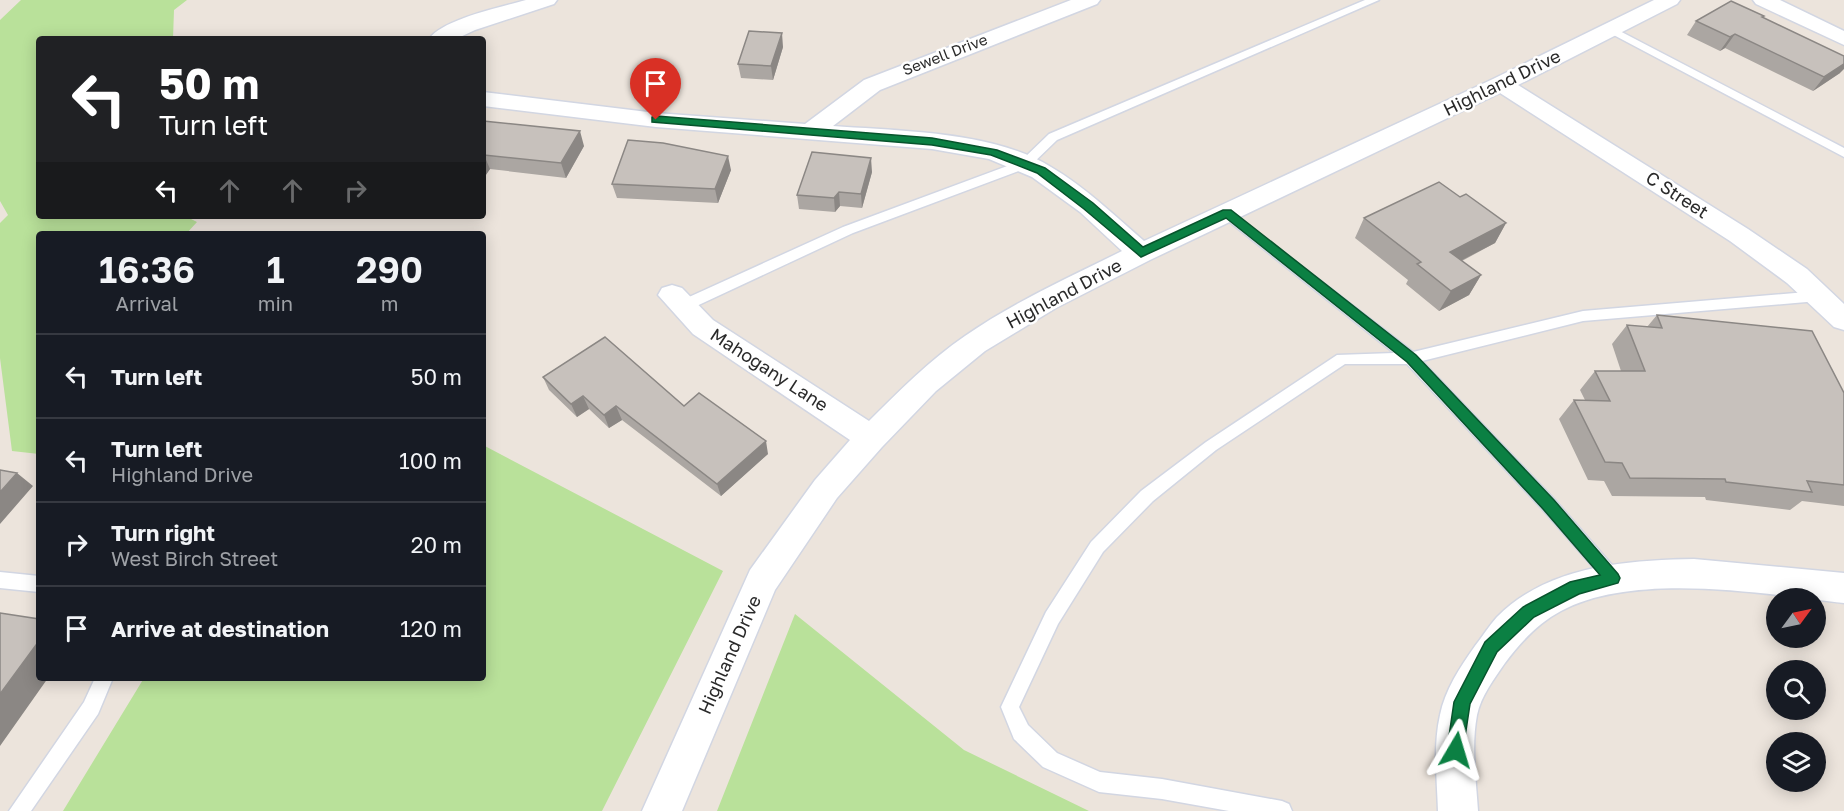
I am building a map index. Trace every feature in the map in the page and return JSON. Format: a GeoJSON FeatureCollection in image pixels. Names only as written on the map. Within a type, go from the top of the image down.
{"type":"FeatureCollection","features":[{"type":"Feature","properties":{"kind":"street"},"geometry":{"type":"LineString","coordinates":[[446,36],[467,25],[547,0]]}},
{"type":"Feature","properties":{"kind":"street","name":"Sewell Drive"},"geometry":{"type":"LineString","coordinates":[[811,131],[872,85],[1090,0]]}},
{"type":"Feature","properties":{"kind":"street","name":"Highland Drive"},"geometry":{"type":"LineString","coordinates":[[662,811],[762,581],[826,489],[871,438],[926,383],[975,343],[1047,301],[1141,253],[1501,84],[1670,0]]}},
{"type":"Feature","properties":{"kind":"street"},"geometry":{"type":"LineString","coordinates":[[1763,0],[1844,39]]}},
{"type":"Feature","properties":{"kind":"street","name":"C Street"},"geometry":{"type":"LineString","coordinates":[[1501,84],[1739,235],[1797,276],[1844,320]]}},
{"type":"Feature","properties":{"kind":"street"},"geometry":{"type":"LineString","coordinates":[[486,99],[656,120],[932,141],[994,152],[1041,171],[1089,206],[1141,253]]}},
{"type":"Feature","properties":{"kind":"street","name":"Mahogany Lane"},"geometry":{"type":"LineString","coordinates":[[677,300],[703,327],[871,438]]}},
{"type":"Feature","properties":{"kind":"street"},"geometry":{"type":"LineString","coordinates":[[1458,811],[1456,750],[1462,702],[1491,647],[1529,612],[1576,587],[1630,574],[1690,573],[1844,588]]}},
{"type":"Feature","properties":{"kind":"lane"},"geometry":{"type":"LineString","coordinates":[[677,300],[848,230],[1025,165],[1053,136],[1374,0]]}},
{"type":"Feature","properties":{"kind":"lane"},"geometry":{"type":"LineString","coordinates":[[1612,30],[1844,153]]}},
{"type":"Feature","properties":{"kind":"lane"},"geometry":{"type":"LineString","coordinates":[[1227,213],[1411,358],[1549,505],[1613,578]]}},
{"type":"Feature","properties":{"kind":"lane"},"geometry":{"type":"LineString","coordinates":[[1282,811],[1162,789],[1099,782],[1050,760],[1021,732],[1010,707],[1052,618],[1097,547],[1147,496],[1211,446],[1342,358],[1411,358],[1583,316],[1818,296]]}},
{"type":"Feature","properties":{"kind":"lane"},"geometry":{"type":"LineString","coordinates":[[0,580],[36,584]]}},
{"type":"Feature","properties":{"kind":"lane"},"geometry":{"type":"LineString","coordinates":[[19,811],[91,708],[103,681]]}},
{"type":"Feature","properties":{"kind":"green space"},"geometry":{"type":"Polygon","coordinates":[[[21,0],[187,0],[174,10],[173,36],[36,36],[36,219],[191,219],[197,222],[189,231],[36,231],[36,454],[12,451],[0,358],[0,223],[8,215],[0,201],[0,20],[21,0]]]}},
{"type":"Feature","properties":{"kind":"green space"},"geometry":{"type":"Polygon","coordinates":[[[486,447],[723,571],[602,811],[63,811],[142,681],[486,681],[486,447]]]}},
{"type":"Feature","properties":{"kind":"green space"},"geometry":{"type":"Polygon","coordinates":[[[795,614],[964,750],[1089,811],[717,811],[795,614]]]}},
{"type":"Feature","properties":{"kind":"building"},"geometry":{"type":"Polygon","coordinates":[[[1731,1],[1844,56],[1844,64],[1824,77],[1735,34],[1730,37],[1696,21],[1731,1]]]}},
{"type":"Feature","properties":{"kind":"building"},"geometry":{"type":"Polygon","coordinates":[[[749,31],[782,33],[771,66],[738,64],[749,31]]]}},
{"type":"Feature","properties":{"kind":"building"},"geometry":{"type":"Polygon","coordinates":[[[486,121],[580,131],[561,163],[486,155],[486,121]]]}},
{"type":"Feature","properties":{"kind":"building"},"geometry":{"type":"Polygon","coordinates":[[[628,140],[663,143],[728,156],[715,189],[612,184],[628,140]]]}},
{"type":"Feature","properties":{"kind":"building"},"geometry":{"type":"Polygon","coordinates":[[[812,152],[871,158],[861,194],[839,192],[834,198],[797,195],[812,152]]]}},
{"type":"Feature","properties":{"kind":"building"},"geometry":{"type":"Polygon","coordinates":[[[1439,182],[1460,197],[1466,194],[1506,223],[1450,252],[1481,275],[1451,291],[1417,264],[1421,262],[1364,218],[1439,182]]]}},
{"type":"Feature","properties":{"kind":"building"},"geometry":{"type":"Polygon","coordinates":[[[1657,315],[1812,331],[1844,393],[1844,485],[1807,481],[1812,492],[1726,482],[1725,479],[1630,478],[1622,463],[1605,462],[1574,400],[1610,401],[1595,371],[1645,371],[1627,325],[1662,328],[1657,315]]]}},
{"type":"Feature","properties":{"kind":"building"},"geometry":{"type":"Polygon","coordinates":[[[605,337],[684,406],[699,393],[766,441],[717,484],[616,406],[604,415],[583,396],[571,404],[543,377],[605,337]]]}},
{"type":"Feature","properties":{"kind":"building"},"geometry":{"type":"Polygon","coordinates":[[[0,470],[17,473],[0,492],[0,470]]]}},
{"type":"Feature","properties":{"kind":"building"},"geometry":{"type":"Polygon","coordinates":[[[0,613],[36,619],[36,645],[0,694],[0,613]]]}},
{"type":"Feature","properties":{"kind":"route"},"geometry":{"type":"LineString","coordinates":[[656,120],[932,141],[994,152],[1041,171],[1089,206],[1141,253],[1227,213],[1411,358],[1549,505],[1613,578],[1576,587],[1529,612],[1491,647],[1462,702],[1456,750]]}}]}
